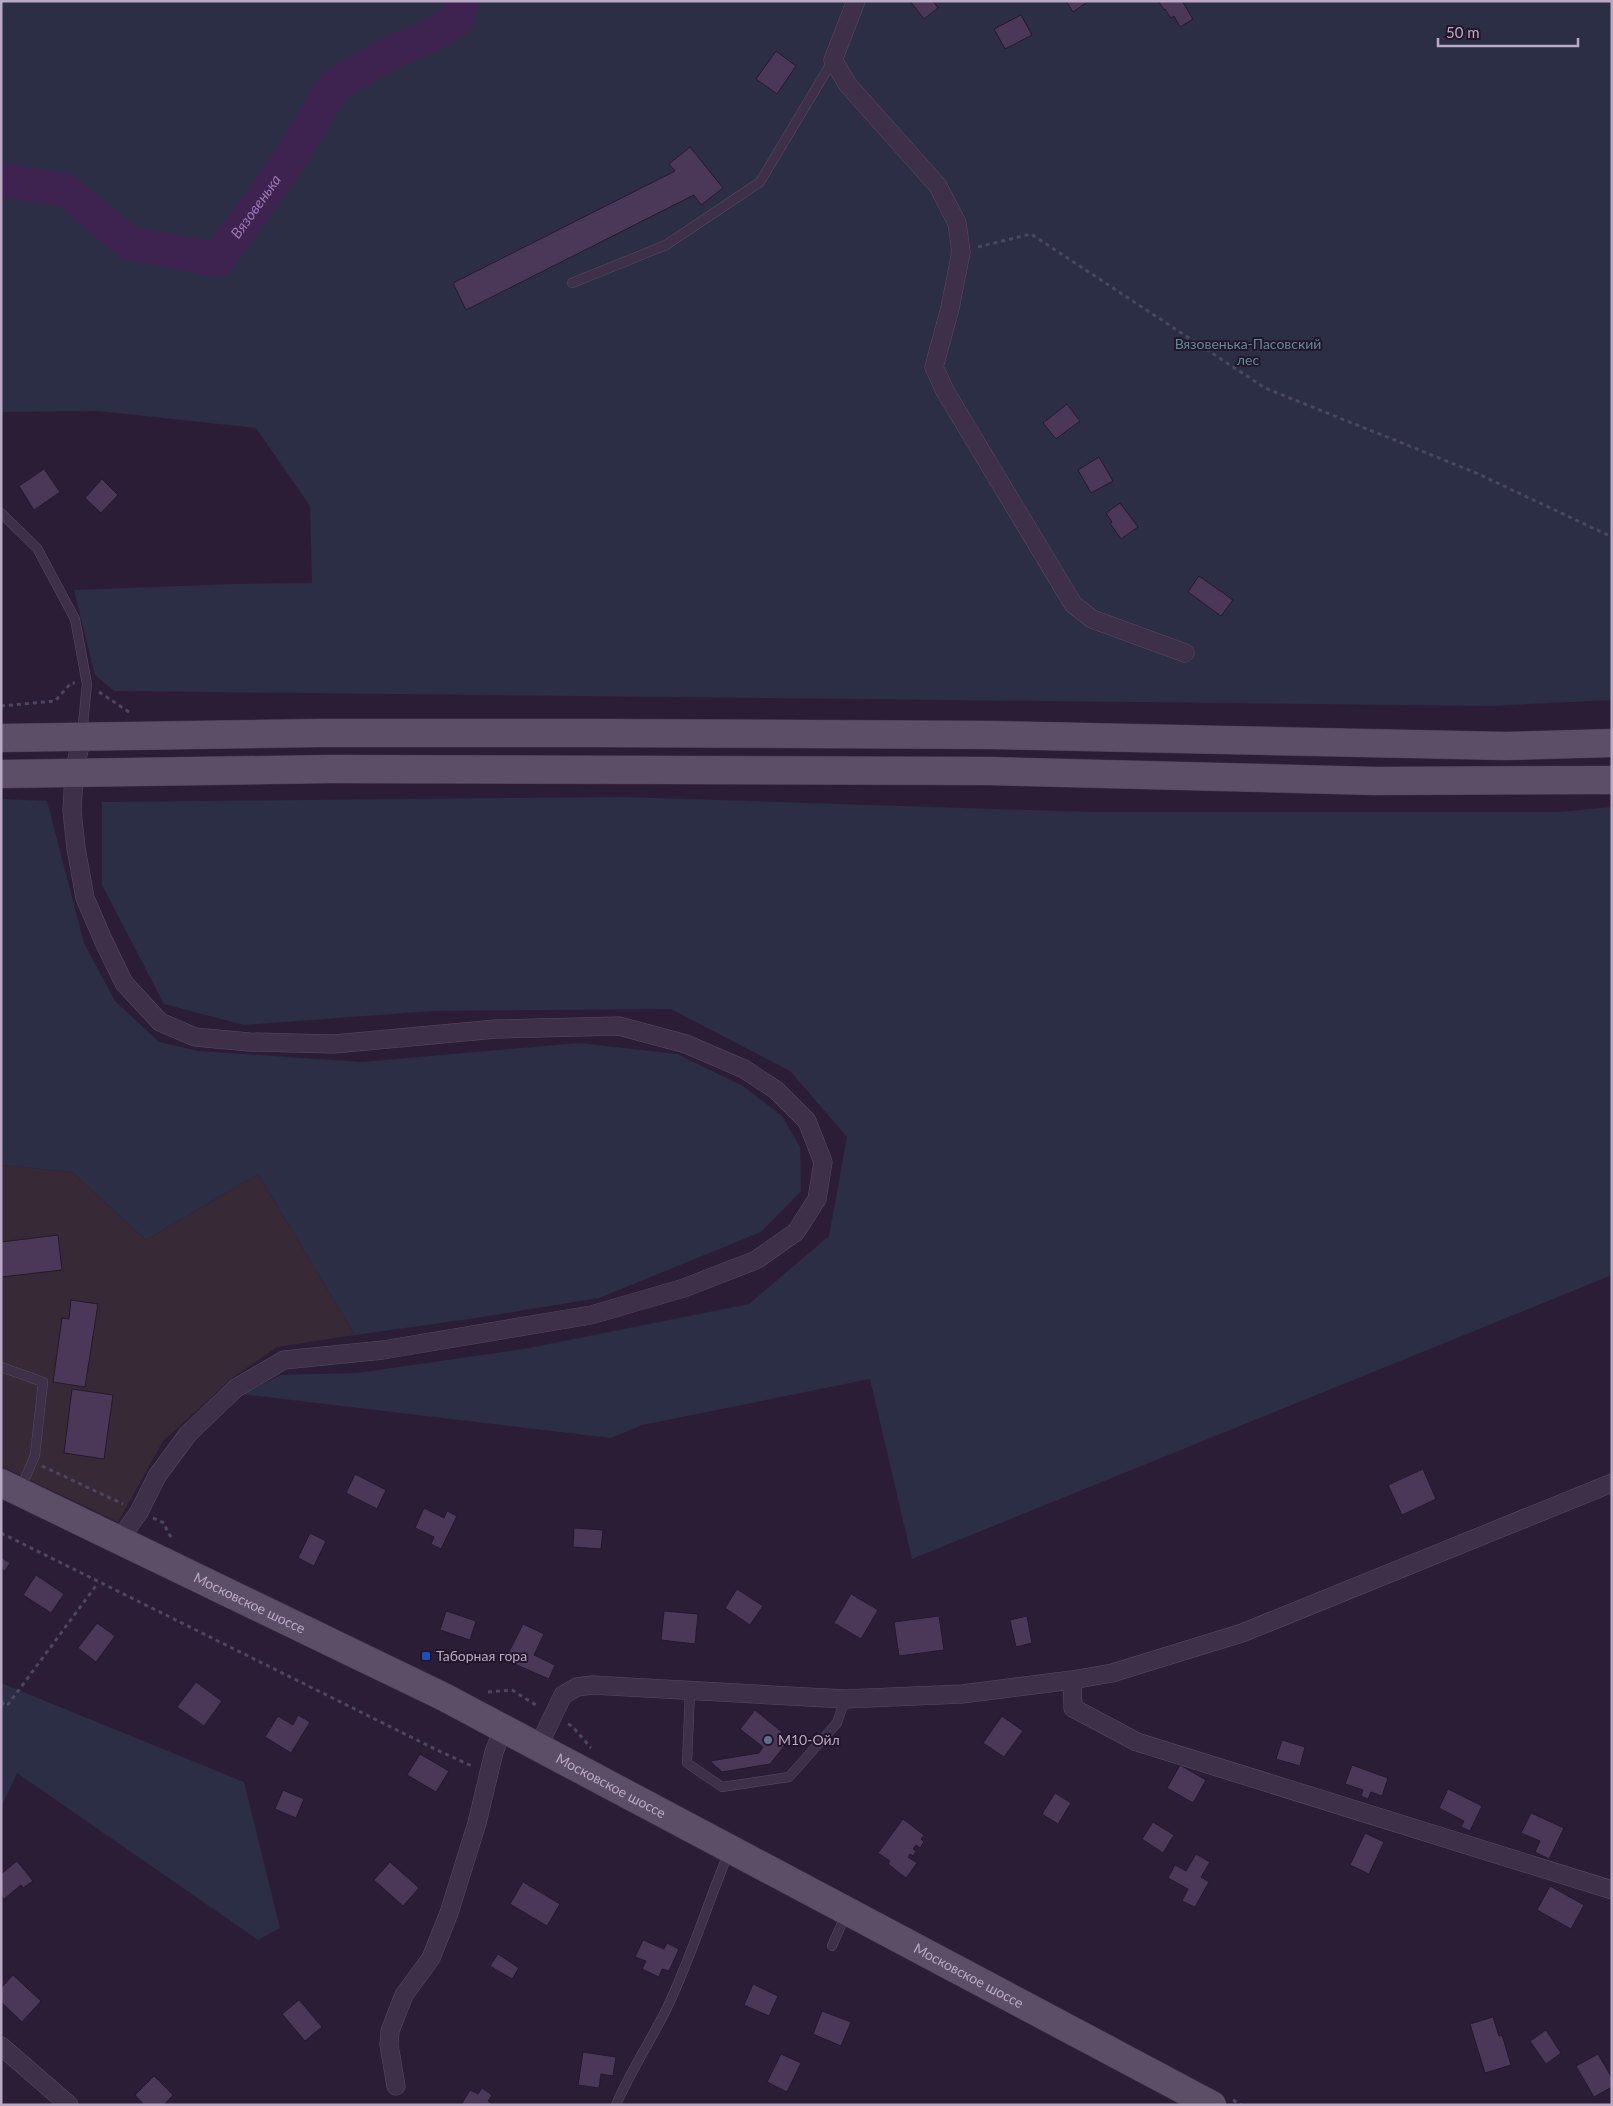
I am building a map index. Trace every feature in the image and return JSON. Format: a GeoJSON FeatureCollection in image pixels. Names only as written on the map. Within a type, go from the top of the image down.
{"type":"FeatureCollection","features":[{"type":"Feature","properties":{"kind":"main road"},"geometry":{"type":"LineString","coordinates":[[1,738],[320,733],[604,733],[1002,736],[1506,746],[1612,742]]}},
{"type":"Feature","properties":{"kind":"main road"},"geometry":{"type":"LineString","coordinates":[[1,774],[330,769],[989,771],[1374,781],[1612,780]]}},
{"type":"Feature","properties":{"kind":"main road","name":"Московское шоссе"},"geometry":{"type":"LineString","coordinates":[[10,1487],[337,1644],[503,1729],[1212,2105]]}},
{"type":"Feature","properties":{"kind":"street"},"geometry":{"type":"LineString","coordinates":[[856,1],[833,60],[848,85],[938,186],[957,223],[961,252],[950,308],[934,368],[945,391],[1073,604],[1092,619],[1184,653]]}},
{"type":"Feature","properties":{"kind":"street"},"geometry":{"type":"LineString","coordinates":[[82,736],[74,773],[72,811],[76,848],[85,898],[124,983],[160,1022],[194,1037],[249,1042],[334,1044],[496,1030],[619,1026],[686,1044],[744,1069],[776,1090],[807,1121],[822,1162],[817,1198],[796,1232],[756,1260],[684,1288],[591,1315],[383,1350],[284,1360],[236,1388],[188,1434],[157,1476],[138,1512],[119,1540]]}},
{"type":"Feature","properties":{"kind":"street"},"geometry":{"type":"LineString","coordinates":[[538,1747],[563,1695],[577,1687],[592,1685],[845,1700],[962,1694],[1112,1673],[1242,1633],[1612,1483]]}},
{"type":"Feature","properties":{"kind":"street"},"geometry":{"type":"LineString","coordinates":[[1072,1680],[1073,1708],[1137,1742],[1612,1890]]}},
{"type":"Feature","properties":{"kind":"street"},"geometry":{"type":"LineString","coordinates":[[396,2086],[388,2045],[390,2031],[404,1995],[431,1958],[449,1913],[477,1822],[494,1752],[503,1729]]}},
{"type":"Feature","properties":{"kind":"street"},"geometry":{"type":"LineString","coordinates":[[1,2046],[69,2105]]}},
{"type":"Feature","properties":{"kind":"lane"},"geometry":{"type":"LineString","coordinates":[[572,283],[666,245],[760,182],[833,60]]}},
{"type":"Feature","properties":{"kind":"lane"},"geometry":{"type":"LineString","coordinates":[[1,513],[37,548],[75,619],[87,684],[82,736]]}},
{"type":"Feature","properties":{"kind":"lane"},"geometry":{"type":"LineString","coordinates":[[1,1367],[43,1382],[36,1455],[10,1487]]}},
{"type":"Feature","properties":{"kind":"lane"},"geometry":{"type":"LineString","coordinates":[[690,1691],[687,1763],[722,1787],[789,1777],[837,1723],[845,1700]]}},
{"type":"Feature","properties":{"kind":"lane"},"geometry":{"type":"LineString","coordinates":[[616,2105],[626,2080],[666,2010],[698,1936],[730,1850]]}},
{"type":"Feature","properties":{"kind":"lane"},"geometry":{"type":"LineString","coordinates":[[832,1946],[847,1912]]}},
{"type":"Feature","properties":{"kind":"path"},"geometry":{"type":"LineString","coordinates":[[961,252],[1031,234],[1265,388],[1474,472],[1612,537]]}},
{"type":"Feature","properties":{"kind":"path"},"geometry":{"type":"LineString","coordinates":[[1,1533],[437,1750],[490,1774]]}},
{"type":"Feature","properties":{"kind":"path"},"geometry":{"type":"LineString","coordinates":[[1,1702],[7,1706],[98,1582]]}},
{"type":"Feature","properties":{"kind":"shaded area"},"geometry":{"type":"Polygon","coordinates":[[[1,1165],[72,1172],[146,1240],[258,1174],[355,1335],[277,1347],[231,1379],[163,1441],[118,1522],[1,1466],[1,1165]]]}},
{"type":"Feature","properties":{"kind":"green space","name":"Вязовенька-Пасовский лес"},"geometry":{"type":"Polygon","coordinates":[[[1,1],[1612,1],[1612,700],[1491,706],[114,691],[95,675],[74,590],[312,583],[310,506],[256,428],[99,411],[1,412],[1,1]]]}},
{"type":"Feature","properties":{"kind":"green space"},"geometry":{"type":"Polygon","coordinates":[[[623,797],[1092,812],[1559,812],[1612,807],[1612,1275],[912,1559],[870,1379],[642,1425],[611,1438],[242,1394],[281,1375],[357,1373],[524,1349],[749,1304],[829,1236],[847,1137],[790,1071],[671,1009],[432,1011],[244,1025],[164,1004],[102,885],[102,802],[623,797]]]}},
{"type":"Feature","properties":{"kind":"green space"},"geometry":{"type":"Polygon","coordinates":[[[1,799],[47,801],[84,943],[115,1001],[159,1042],[198,1051],[362,1062],[579,1043],[677,1054],[743,1086],[782,1116],[800,1147],[801,1191],[761,1232],[599,1298],[355,1335],[258,1174],[146,1240],[72,1172],[1,1165],[1,799]]]}},
{"type":"Feature","properties":{"kind":"green space"},"geometry":{"type":"Polygon","coordinates":[[[1,1683],[244,1782],[280,1928],[258,1940],[17,1773],[1,1808],[1,1683]]]}},
{"type":"Feature","properties":{"kind":"building"},"geometry":{"type":"Polygon","coordinates":[[[910,1],[933,1],[938,8],[924,19],[910,1]]]}},
{"type":"Feature","properties":{"kind":"building"},"geometry":{"type":"Polygon","coordinates":[[[1066,1],[1089,1],[1073,12],[1066,1]]]}},
{"type":"Feature","properties":{"kind":"building"},"geometry":{"type":"Polygon","coordinates":[[[1182,1],[1193,19],[1180,27],[1174,16],[1171,18],[1164,10],[1159,2],[1182,1]]]}},
{"type":"Feature","properties":{"kind":"building"},"geometry":{"type":"Polygon","coordinates":[[[1021,15],[1032,35],[1005,49],[994,29],[1021,15]]]}},
{"type":"Feature","properties":{"kind":"building"},"geometry":{"type":"Polygon","coordinates":[[[776,51],[796,66],[777,94],[756,79],[776,51]]]}},
{"type":"Feature","properties":{"kind":"building"},"geometry":{"type":"Polygon","coordinates":[[[690,147],[723,188],[701,205],[694,195],[466,310],[453,283],[675,171],[669,164],[690,147]]]}},
{"type":"Feature","properties":{"kind":"building"},"geometry":{"type":"Polygon","coordinates":[[[1067,404],[1080,421],[1056,439],[1043,423],[1067,404]]]}},
{"type":"Feature","properties":{"kind":"building"},"geometry":{"type":"Polygon","coordinates":[[[1099,457],[1113,481],[1091,493],[1078,470],[1099,457]]]}},
{"type":"Feature","properties":{"kind":"building"},"geometry":{"type":"Polygon","coordinates":[[[44,469],[60,492],[34,510],[19,486],[44,469]]]}},
{"type":"Feature","properties":{"kind":"building"},"geometry":{"type":"Polygon","coordinates":[[[102,479],[118,495],[101,513],[85,498],[102,479]]]}},
{"type":"Feature","properties":{"kind":"building"},"geometry":{"type":"Polygon","coordinates":[[[1120,503],[1138,527],[1121,539],[1110,523],[1112,522],[1106,513],[1120,503]]]}},
{"type":"Feature","properties":{"kind":"building"},"geometry":{"type":"Polygon","coordinates":[[[1199,576],[1233,600],[1221,616],[1188,592],[1199,576]]]}},
{"type":"Feature","properties":{"kind":"building"},"geometry":{"type":"Polygon","coordinates":[[[58,1235],[62,1270],[1,1277],[1,1242],[58,1235]]]}},
{"type":"Feature","properties":{"kind":"building"},"geometry":{"type":"Polygon","coordinates":[[[71,1300],[98,1304],[85,1387],[53,1382],[62,1318],[69,1319],[71,1300]]]}},
{"type":"Feature","properties":{"kind":"building"},"geometry":{"type":"Polygon","coordinates":[[[72,1389],[113,1395],[104,1459],[64,1453],[72,1389]]]}},
{"type":"Feature","properties":{"kind":"building"},"geometry":{"type":"Polygon","coordinates":[[[1423,1469],[1436,1499],[1402,1515],[1388,1485],[1423,1469]]]}},
{"type":"Feature","properties":{"kind":"building"},"geometry":{"type":"Polygon","coordinates":[[[355,1474],[386,1490],[377,1509],[346,1493],[355,1474]]]}},
{"type":"Feature","properties":{"kind":"building"},"geometry":{"type":"Polygon","coordinates":[[[424,1508],[444,1518],[447,1511],[457,1516],[441,1549],[431,1544],[434,1537],[415,1528],[424,1508]]]}},
{"type":"Feature","properties":{"kind":"building"},"geometry":{"type":"Polygon","coordinates":[[[574,1528],[603,1530],[601,1549],[573,1547],[574,1528]]]}},
{"type":"Feature","properties":{"kind":"building"},"geometry":{"type":"Polygon","coordinates":[[[310,1533],[326,1541],[314,1566],[298,1558],[310,1533]]]}},
{"type":"Feature","properties":{"kind":"building"},"geometry":{"type":"Polygon","coordinates":[[[1,1557],[10,1563],[5,1571],[1,1569],[1,1557]]]}},
{"type":"Feature","properties":{"kind":"building"},"geometry":{"type":"Polygon","coordinates":[[[36,1575],[64,1594],[51,1613],[23,1595],[36,1575]]]}},
{"type":"Feature","properties":{"kind":"building"},"geometry":{"type":"Polygon","coordinates":[[[737,1589],[763,1606],[750,1625],[725,1608],[737,1589]]]}},
{"type":"Feature","properties":{"kind":"building"},"geometry":{"type":"Polygon","coordinates":[[[851,1594],[878,1610],[861,1639],[834,1623],[851,1594]]]}},
{"type":"Feature","properties":{"kind":"building"},"geometry":{"type":"Polygon","coordinates":[[[446,1611],[476,1621],[470,1640],[440,1630],[446,1611]]]}},
{"type":"Feature","properties":{"kind":"building"},"geometry":{"type":"Polygon","coordinates":[[[664,1611],[698,1614],[695,1644],[661,1640],[664,1611]]]}},
{"type":"Feature","properties":{"kind":"building"},"geometry":{"type":"Polygon","coordinates":[[[939,1616],[944,1650],[899,1656],[894,1622],[939,1616]]]}},
{"type":"Feature","properties":{"kind":"building"},"geometry":{"type":"Polygon","coordinates":[[[1027,1616],[1032,1643],[1016,1647],[1010,1620],[1027,1616]]]}},
{"type":"Feature","properties":{"kind":"building"},"geometry":{"type":"Polygon","coordinates":[[[97,1623],[115,1636],[96,1662],[78,1648],[97,1623]]]}},
{"type":"Feature","properties":{"kind":"building"},"geometry":{"type":"Polygon","coordinates":[[[523,1624],[544,1634],[534,1655],[555,1665],[549,1679],[505,1660],[523,1624]]]}},
{"type":"Feature","properties":{"kind":"building"},"geometry":{"type":"Polygon","coordinates":[[[196,1682],[222,1701],[204,1726],[177,1707],[196,1682]]]}},
{"type":"Feature","properties":{"kind":"building","name":"М10-Ойл"},"geometry":{"type":"Polygon","coordinates":[[[755,1710],[782,1732],[777,1737],[786,1744],[770,1764],[722,1772],[710,1761],[759,1753],[763,1747],[740,1729],[755,1710]]]}},
{"type":"Feature","properties":{"kind":"building"},"geometry":{"type":"Polygon","coordinates":[[[298,1715],[310,1722],[291,1753],[265,1737],[278,1716],[293,1725],[298,1715]]]}},
{"type":"Feature","properties":{"kind":"building"},"geometry":{"type":"Polygon","coordinates":[[[1002,1716],[1023,1731],[1004,1757],[983,1743],[1002,1716]]]}},
{"type":"Feature","properties":{"kind":"building"},"geometry":{"type":"Polygon","coordinates":[[[1282,1740],[1305,1747],[1300,1766],[1276,1759],[1282,1740]]]}},
{"type":"Feature","properties":{"kind":"building"},"geometry":{"type":"Polygon","coordinates":[[[420,1754],[449,1771],[436,1792],[407,1775],[420,1754]]]}},
{"type":"Feature","properties":{"kind":"building"},"geometry":{"type":"Polygon","coordinates":[[[1180,1765],[1206,1780],[1193,1803],[1167,1788],[1180,1765]]]}},
{"type":"Feature","properties":{"kind":"building"},"geometry":{"type":"Polygon","coordinates":[[[1352,1765],[1388,1778],[1382,1796],[1371,1792],[1368,1799],[1361,1796],[1363,1790],[1345,1784],[1352,1765]]]}},
{"type":"Feature","properties":{"kind":"building"},"geometry":{"type":"Polygon","coordinates":[[[1448,1789],[1482,1806],[1470,1831],[1461,1827],[1464,1821],[1439,1808],[1448,1789]]]}},
{"type":"Feature","properties":{"kind":"building"},"geometry":{"type":"Polygon","coordinates":[[[283,1790],[304,1799],[296,1818],[275,1809],[283,1790]]]}},
{"type":"Feature","properties":{"kind":"building"},"geometry":{"type":"Polygon","coordinates":[[[1055,1793],[1071,1803],[1058,1824],[1042,1814],[1055,1793]]]}},
{"type":"Feature","properties":{"kind":"building"},"geometry":{"type":"Polygon","coordinates":[[[1531,1813],[1564,1828],[1549,1859],[1535,1852],[1540,1841],[1521,1833],[1531,1813]]]}},
{"type":"Feature","properties":{"kind":"building"},"geometry":{"type":"Polygon","coordinates":[[[903,1819],[924,1835],[921,1839],[924,1842],[920,1848],[916,1845],[913,1849],[916,1851],[913,1856],[910,1854],[908,1857],[917,1863],[906,1878],[888,1864],[890,1861],[878,1853],[903,1819]]]}},
{"type":"Feature","properties":{"kind":"building"},"geometry":{"type":"Polygon","coordinates":[[[1153,1822],[1174,1835],[1163,1853],[1142,1839],[1153,1822]]]}},
{"type":"Feature","properties":{"kind":"building"},"geometry":{"type":"Polygon","coordinates":[[[1365,1833],[1384,1842],[1369,1874],[1350,1865],[1365,1833]]]}},
{"type":"Feature","properties":{"kind":"building"},"geometry":{"type":"Polygon","coordinates":[[[1196,1854],[1210,1862],[1201,1877],[1209,1882],[1195,1907],[1182,1901],[1188,1889],[1168,1878],[1175,1865],[1186,1871],[1196,1854]]]}},
{"type":"Feature","properties":{"kind":"building"},"geometry":{"type":"Polygon","coordinates":[[[17,1861],[33,1881],[23,1888],[21,1885],[4,1899],[1,1896],[1,1874],[17,1861]]]}},
{"type":"Feature","properties":{"kind":"building"},"geometry":{"type":"Polygon","coordinates":[[[390,1862],[419,1888],[403,1906],[374,1880],[390,1862]]]}},
{"type":"Feature","properties":{"kind":"building"},"geometry":{"type":"Polygon","coordinates":[[[523,1882],[560,1904],[547,1926],[510,1904],[523,1882]]]}},
{"type":"Feature","properties":{"kind":"building"},"geometry":{"type":"Polygon","coordinates":[[[1550,1886],[1584,1905],[1571,1929],[1537,1910],[1550,1886]]]}},
{"type":"Feature","properties":{"kind":"building"},"geometry":{"type":"Polygon","coordinates":[[[643,1940],[664,1949],[667,1943],[679,1949],[669,1971],[662,1969],[659,1977],[642,1969],[646,1961],[635,1957],[643,1940]]]}},
{"type":"Feature","properties":{"kind":"building"},"geometry":{"type":"Polygon","coordinates":[[[498,1954],[519,1968],[512,1979],[490,1966],[498,1954]]]}},
{"type":"Feature","properties":{"kind":"building"},"geometry":{"type":"Polygon","coordinates":[[[13,1975],[41,2001],[22,2022],[1,2002],[1,1988],[13,1975]]]}},
{"type":"Feature","properties":{"kind":"building"},"geometry":{"type":"Polygon","coordinates":[[[753,1984],[778,1996],[769,2016],[744,2005],[753,1984]]]}},
{"type":"Feature","properties":{"kind":"building"},"geometry":{"type":"Polygon","coordinates":[[[299,2000],[322,2027],[305,2041],[282,2014],[299,2000]]]}},
{"type":"Feature","properties":{"kind":"building"},"geometry":{"type":"Polygon","coordinates":[[[822,2011],[851,2022],[841,2046],[813,2034],[822,2011]]]}},
{"type":"Feature","properties":{"kind":"building"},"geometry":{"type":"Polygon","coordinates":[[[1493,2017],[1499,2036],[1502,2035],[1511,2065],[1485,2073],[1470,2024],[1493,2017]]]}},
{"type":"Feature","properties":{"kind":"building"},"geometry":{"type":"Polygon","coordinates":[[[1546,2030],[1561,2053],[1546,2064],[1530,2041],[1546,2030]]]}},
{"type":"Feature","properties":{"kind":"building"},"geometry":{"type":"Polygon","coordinates":[[[583,2052],[616,2057],[613,2076],[601,2074],[599,2088],[578,2085],[583,2052]]]}},
{"type":"Feature","properties":{"kind":"building"},"geometry":{"type":"Polygon","coordinates":[[[781,2054],[801,2063],[787,2092],[767,2082],[781,2054]]]}},
{"type":"Feature","properties":{"kind":"building"},"geometry":{"type":"Polygon","coordinates":[[[1598,2054],[1612,2078],[1612,2087],[1594,2097],[1576,2066],[1598,2054]]]}},
{"type":"Feature","properties":{"kind":"building"},"geometry":{"type":"Polygon","coordinates":[[[154,2076],[173,2095],[164,2105],[144,2105],[135,2095],[154,2076]]]}},
{"type":"Feature","properties":{"kind":"building"},"geometry":{"type":"Polygon","coordinates":[[[482,2088],[492,2095],[488,2101],[494,2105],[461,2105],[470,2090],[478,2094],[482,2088]]]}},
{"type":"Feature","properties":{"kind":"waterway","name":"Вязовенька"},"geometry":{"type":"LineString","coordinates":[[1,180],[65,190],[129,243],[218,260],[286,165],[334,86],[382,57],[430,36],[457,20],[462,1]]}},
{"type":"Feature","properties":{"kind":"place","name":"Таборная гора"},"geometry":{"type":"Point","coordinates":[426,1656]}},
{"type":"Feature","properties":{"kind":"place","name":"М10-Ойл"},"geometry":{"type":"Point","coordinates":[768,1740]}}]}
